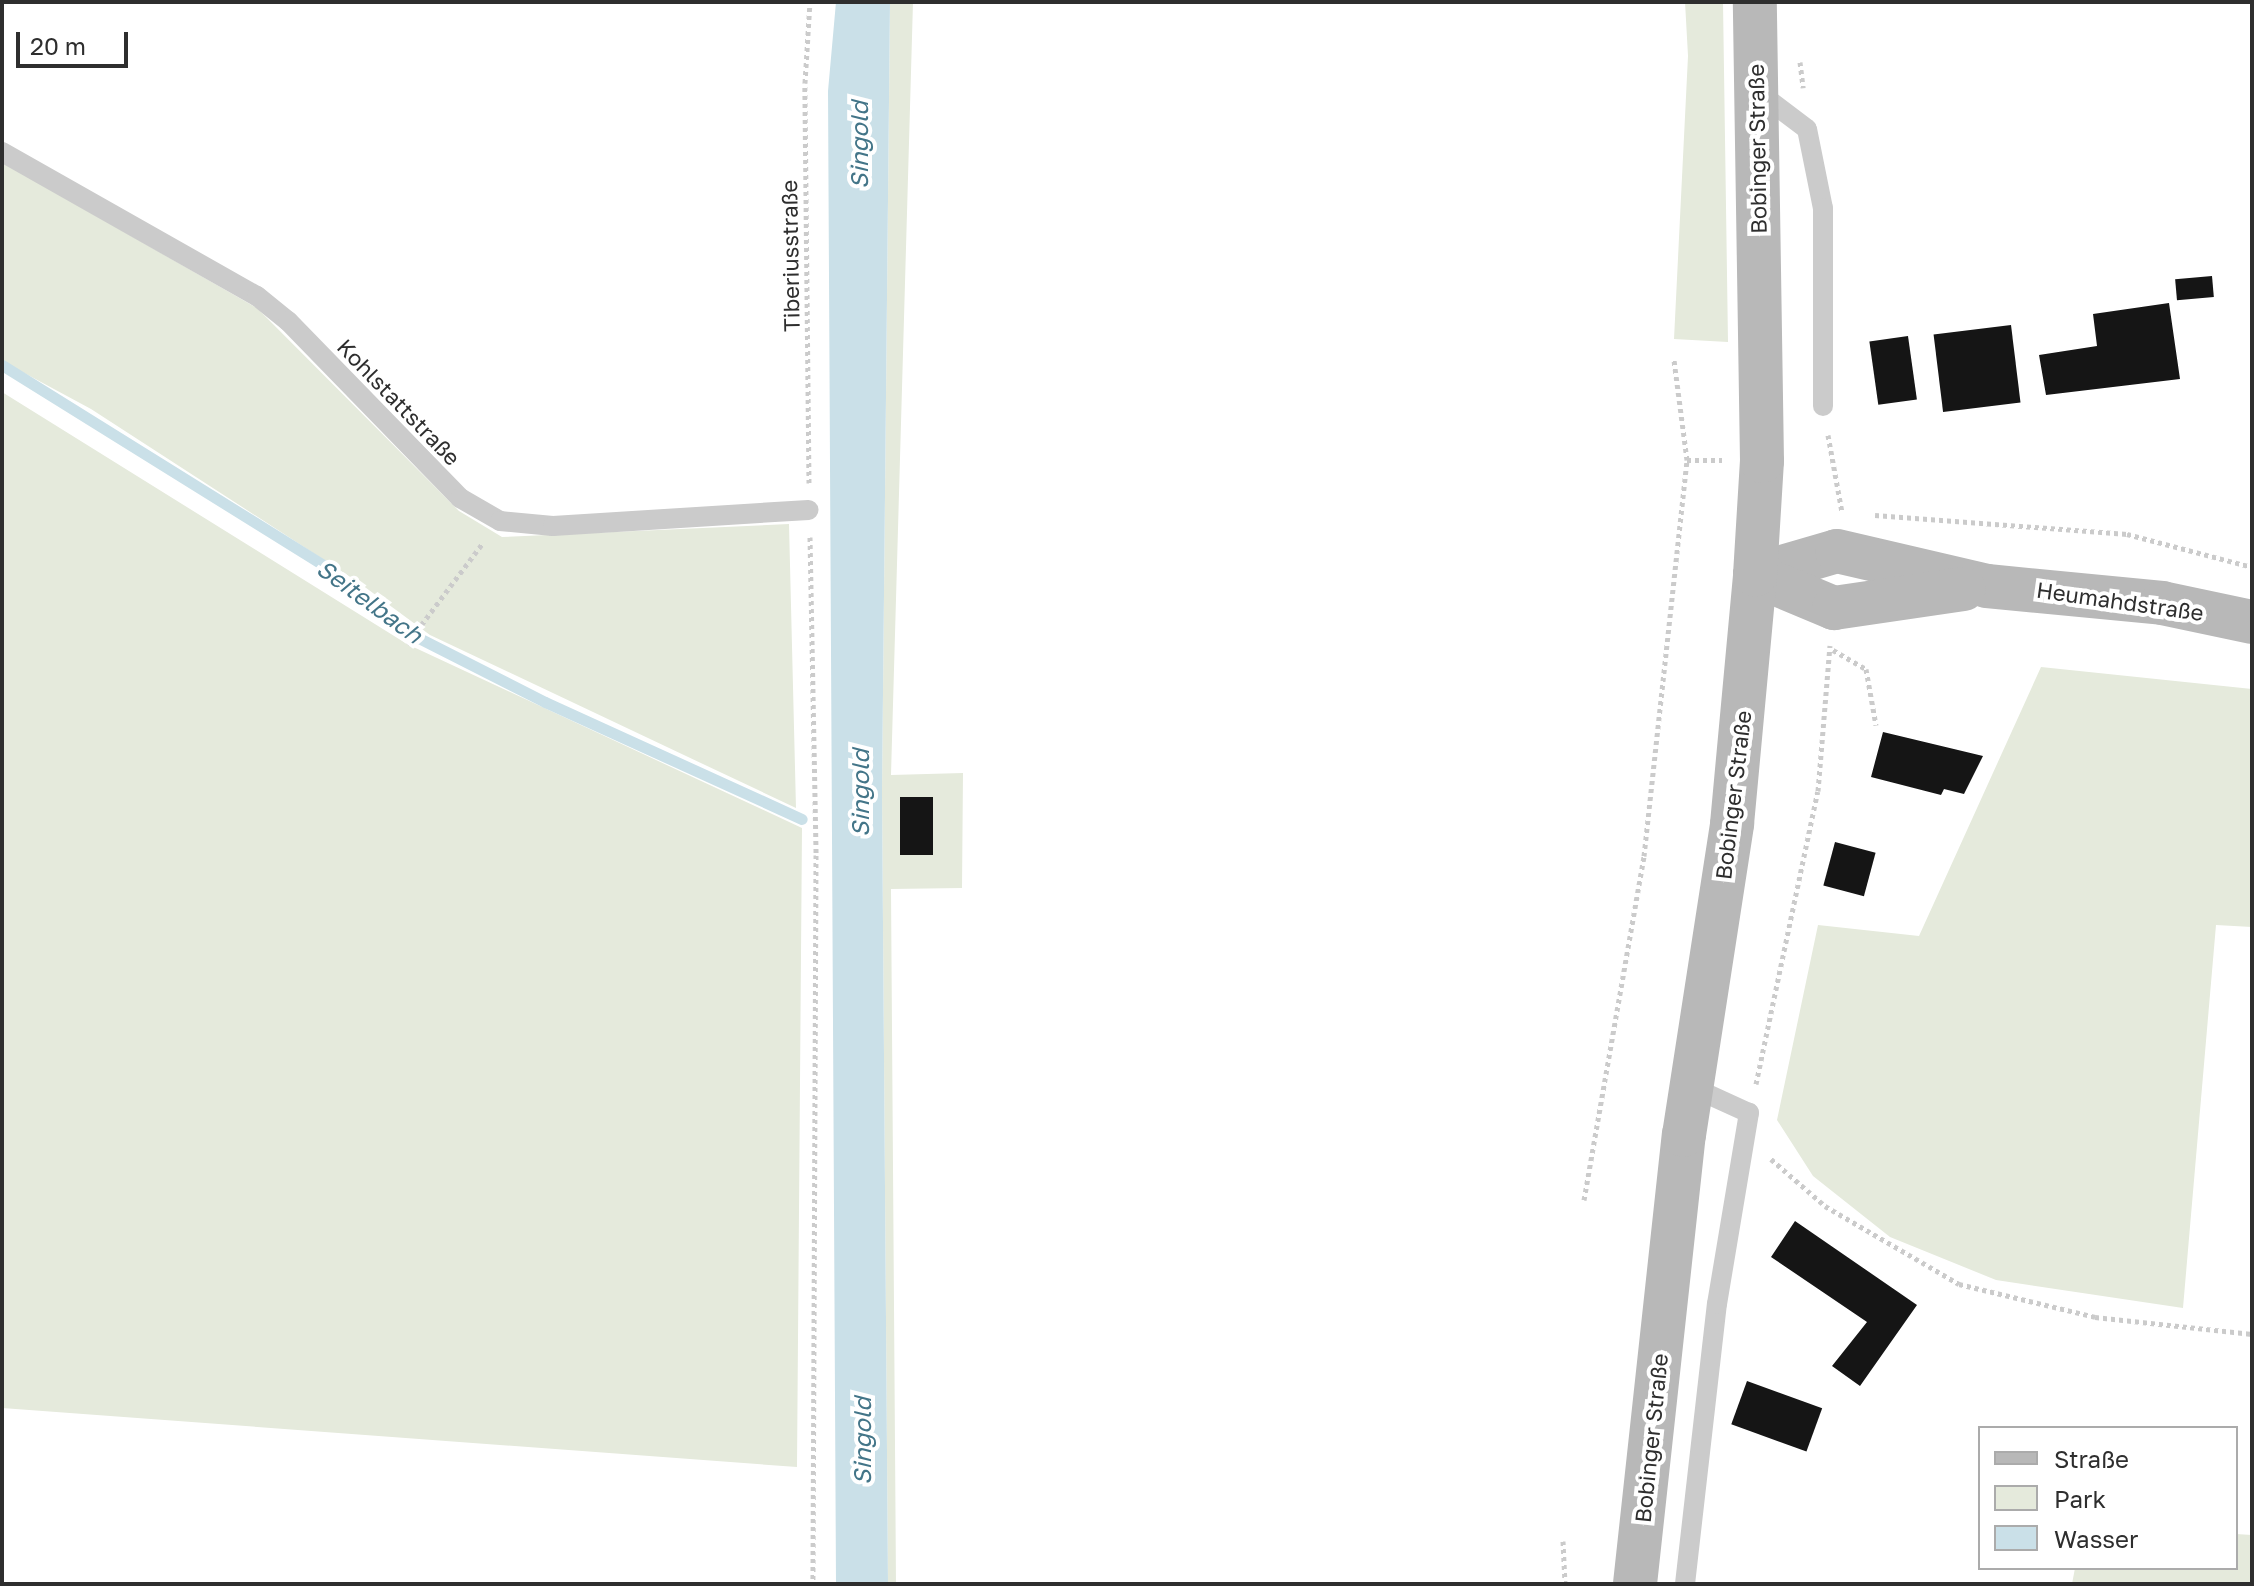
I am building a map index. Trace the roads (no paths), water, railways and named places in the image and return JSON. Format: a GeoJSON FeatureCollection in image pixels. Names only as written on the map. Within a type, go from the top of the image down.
{"type":"FeatureCollection","features":[{"type":"Feature","properties":{"kind":"main road","name":"Bobinger Straße"},"geometry":{"type":"LineString","coordinates":[[1635,1584],[1692,1087],[1732,824],[1755,575],[1762,461],[1755,2]]}},
{"type":"Feature","properties":{"kind":"main road","name":"Heumahdstraße"},"geometry":{"type":"LineString","coordinates":[[1987,586],[1832,628],[1755,575],[1839,532],[1987,586],[2162,603],[2252,622]]}},
{"type":"Feature","properties":{"kind":"lane"},"geometry":{"type":"LineString","coordinates":[[1756,91],[1807,129],[1823,208],[1823,406]]}},
{"type":"Feature","properties":{"kind":"lane","name":"Kohlstattstraße"},"geometry":{"type":"LineString","coordinates":[[2,152],[257,296],[288,321],[460,498],[500,521],[553,526],[809,510]]}},
{"type":"Feature","properties":{"kind":"lane"},"geometry":{"type":"LineString","coordinates":[[1685,1584],[1717,1304],[1749,1113],[1692,1087]]}},
{"type":"Feature","properties":{"kind":"water","name":"Singold"},"geometry":{"type":"Polygon","coordinates":[[[836,2],[890,2],[882,792],[888,1584],[836,1584],[828,91],[836,2]]]}},
{"type":"Feature","properties":{"kind":"waterway","name":"Seitelbach"},"geometry":{"type":"LineString","coordinates":[[2,365],[326,567],[407,632],[545,702],[802,819]]}}]}
